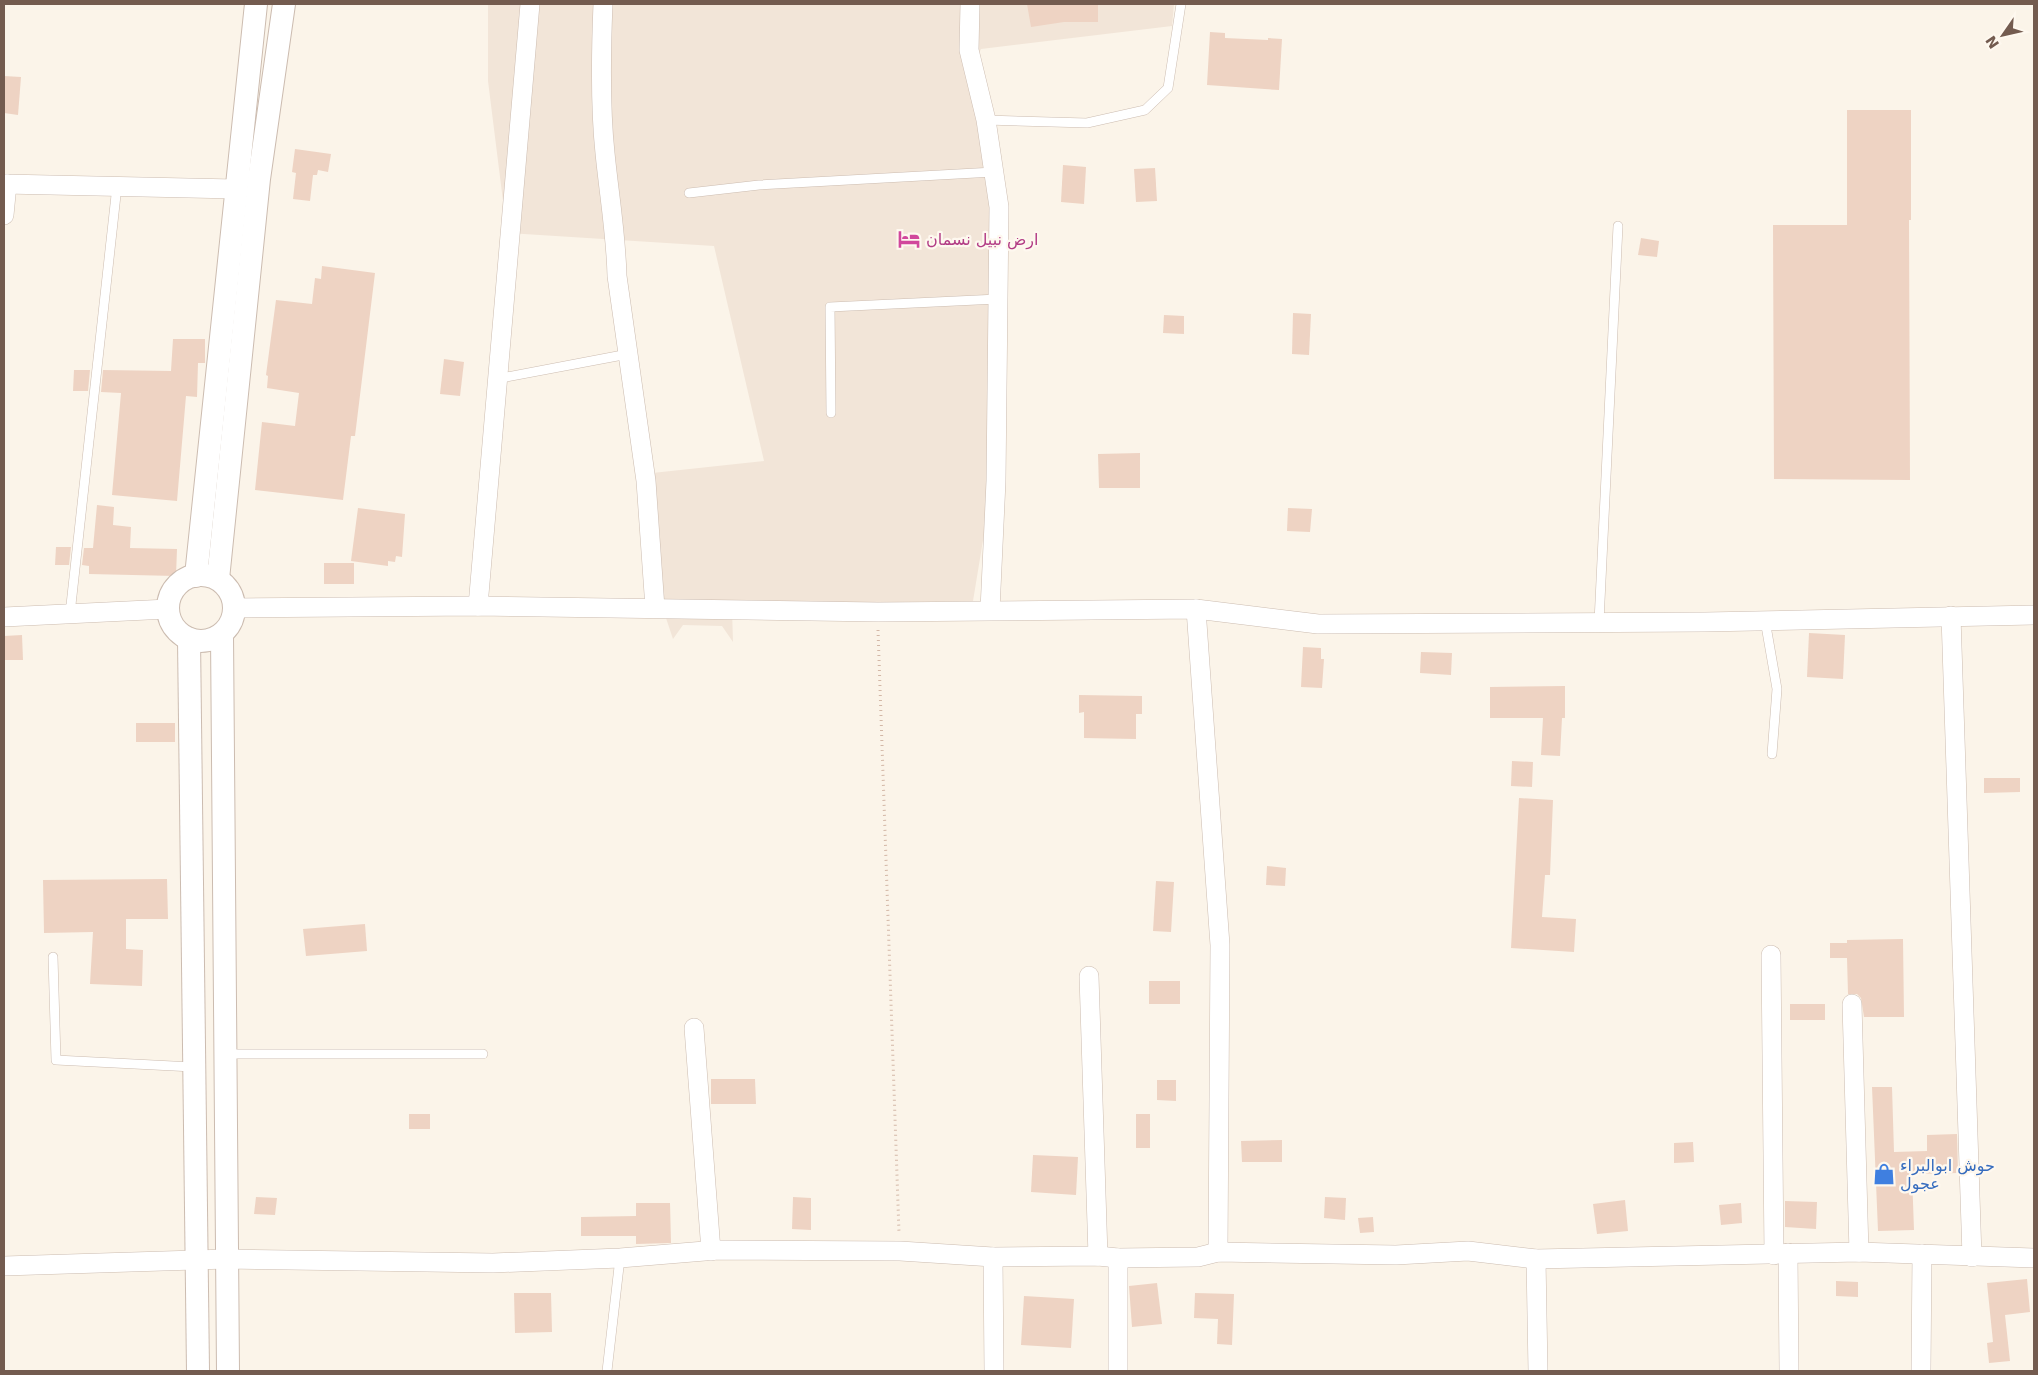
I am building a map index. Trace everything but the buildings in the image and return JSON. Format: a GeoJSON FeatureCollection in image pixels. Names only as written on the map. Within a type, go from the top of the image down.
{"type":"FeatureCollection","features":[{"type":"Feature","properties":{"kind":"street"},"geometry":{"type":"LineString","coordinates":[[196,576],[225,309],[235,188],[256,4]]}},
{"type":"Feature","properties":{"kind":"street"},"geometry":{"type":"LineString","coordinates":[[218,579],[259,179],[284,4]]}},
{"type":"Feature","properties":{"kind":"street"},"geometry":{"type":"LineString","coordinates":[[478,606],[496,379],[530,4]]}},
{"type":"Feature","properties":{"kind":"street"},"geometry":{"type":"LineString","coordinates":[[604,4],[602,35],[604,152],[616,242],[617,276],[646,481],[655,608]]}},
{"type":"Feature","properties":{"kind":"street"},"geometry":{"type":"LineString","coordinates":[[970,4],[969,50],[986,120],[999,207],[996,481],[990,610]]}},
{"type":"Feature","properties":{"kind":"street"},"geometry":{"type":"LineString","coordinates":[[4,215],[5,184],[235,188]]}},
{"type":"Feature","properties":{"kind":"street"},"geometry":{"type":"LineString","coordinates":[[196,576],[218,579],[232,596],[234,608],[229,627],[222,634],[206,642],[189,639],[174,627],[168,609],[169,600],[179,584],[196,576]]}},
{"type":"Feature","properties":{"kind":"street"},"geometry":{"type":"LineString","coordinates":[[234,608],[478,606],[878,612],[1196,609],[1318,624],[1765,620],[2034,615]]}},
{"type":"Feature","properties":{"kind":"street"},"geometry":{"type":"LineString","coordinates":[[4,617],[168,609]]}},
{"type":"Feature","properties":{"kind":"street"},"geometry":{"type":"LineString","coordinates":[[1196,609],[1220,946],[1218,1252]]}},
{"type":"Feature","properties":{"kind":"street"},"geometry":{"type":"LineString","coordinates":[[1951,616],[1972,1257]]}},
{"type":"Feature","properties":{"kind":"street"},"geometry":{"type":"LineString","coordinates":[[222,634],[228,1371]]}},
{"type":"Feature","properties":{"kind":"street"},"geometry":{"type":"LineString","coordinates":[[189,639],[198,1371]]}},
{"type":"Feature","properties":{"kind":"street"},"geometry":{"type":"LineString","coordinates":[[1771,954],[1781,1254],[1789,1371]]}},
{"type":"Feature","properties":{"kind":"street"},"geometry":{"type":"LineString","coordinates":[[1089,976],[1098,1256]]}},
{"type":"Feature","properties":{"kind":"street"},"geometry":{"type":"LineString","coordinates":[[1852,1004],[1859,1252]]}},
{"type":"Feature","properties":{"kind":"street"},"geometry":{"type":"LineString","coordinates":[[694,1028],[711,1251]]}},
{"type":"Feature","properties":{"kind":"street"},"geometry":{"type":"LineString","coordinates":[[4,1266],[196,1262],[227,1259],[493,1263],[620,1258],[711,1251],[900,1251],[993,1257],[1098,1256],[1118,1258],[1198,1257],[1218,1252],[1396,1255],[1468,1252],[1536,1259],[1859,1252],[1894,1255],[1922,1254],[2034,1258]]}},
{"type":"Feature","properties":{"kind":"street"},"geometry":{"type":"LineString","coordinates":[[1921,1371],[1922,1254]]}},
{"type":"Feature","properties":{"kind":"street"},"geometry":{"type":"LineString","coordinates":[[993,1257],[994,1371]]}},
{"type":"Feature","properties":{"kind":"street"},"geometry":{"type":"LineString","coordinates":[[1118,1258],[1118,1371]]}},
{"type":"Feature","properties":{"kind":"street"},"geometry":{"type":"LineString","coordinates":[[1536,1259],[1538,1371]]}},
{"type":"Feature","properties":{"kind":"lane"},"geometry":{"type":"LineString","coordinates":[[986,120],[1087,122],[1145,110],[1168,88],[1182,4]]}},
{"type":"Feature","properties":{"kind":"lane"},"geometry":{"type":"LineString","coordinates":[[689,193],[759,185],[994,172]]}},
{"type":"Feature","properties":{"kind":"lane"},"geometry":{"type":"LineString","coordinates":[[70,614],[117,186]]}},
{"type":"Feature","properties":{"kind":"lane"},"geometry":{"type":"LineString","coordinates":[[1599,622],[1618,226]]}},
{"type":"Feature","properties":{"kind":"lane"},"geometry":{"type":"LineString","coordinates":[[831,413],[830,308],[998,299]]}},
{"type":"Feature","properties":{"kind":"lane"},"geometry":{"type":"LineString","coordinates":[[496,379],[628,354]]}},
{"type":"Feature","properties":{"kind":"lane"},"geometry":{"type":"LineString","coordinates":[[1765,620],[1777,689],[1772,754]]}},
{"type":"Feature","properties":{"kind":"lane"},"geometry":{"type":"LineString","coordinates":[[53,957],[56,1060],[194,1067]]}},
{"type":"Feature","properties":{"kind":"lane"},"geometry":{"type":"LineString","coordinates":[[226,1054],[483,1054]]}},
{"type":"Feature","properties":{"kind":"lane"},"geometry":{"type":"LineString","coordinates":[[607,1371],[620,1258]]}},
{"type":"Feature","properties":{"kind":"path"},"geometry":{"type":"LineString","coordinates":[[878,612],[900,1251]]}},
{"type":"Feature","properties":{"kind":"shaded area"},"geometry":{"type":"Polygon","coordinates":[[[488,4],[1174,4],[1172,26],[981,49],[975,61],[1002,238],[1002,425],[973,601],[744,604],[732,610],[733,642],[722,626],[683,625],[673,639],[663,609],[643,474],[764,461],[714,246],[507,233],[488,81],[488,4]]]}},
{"type":"Feature","properties":{"kind":"place","name":"ارض نبيل نسمان"},"geometry":{"type":"Point","coordinates":[909,239]}},
{"type":"Feature","properties":{"kind":"place","name":"حوش ابوالبراء عجول"},"geometry":{"type":"Point","coordinates":[1884,1174]}}]}
